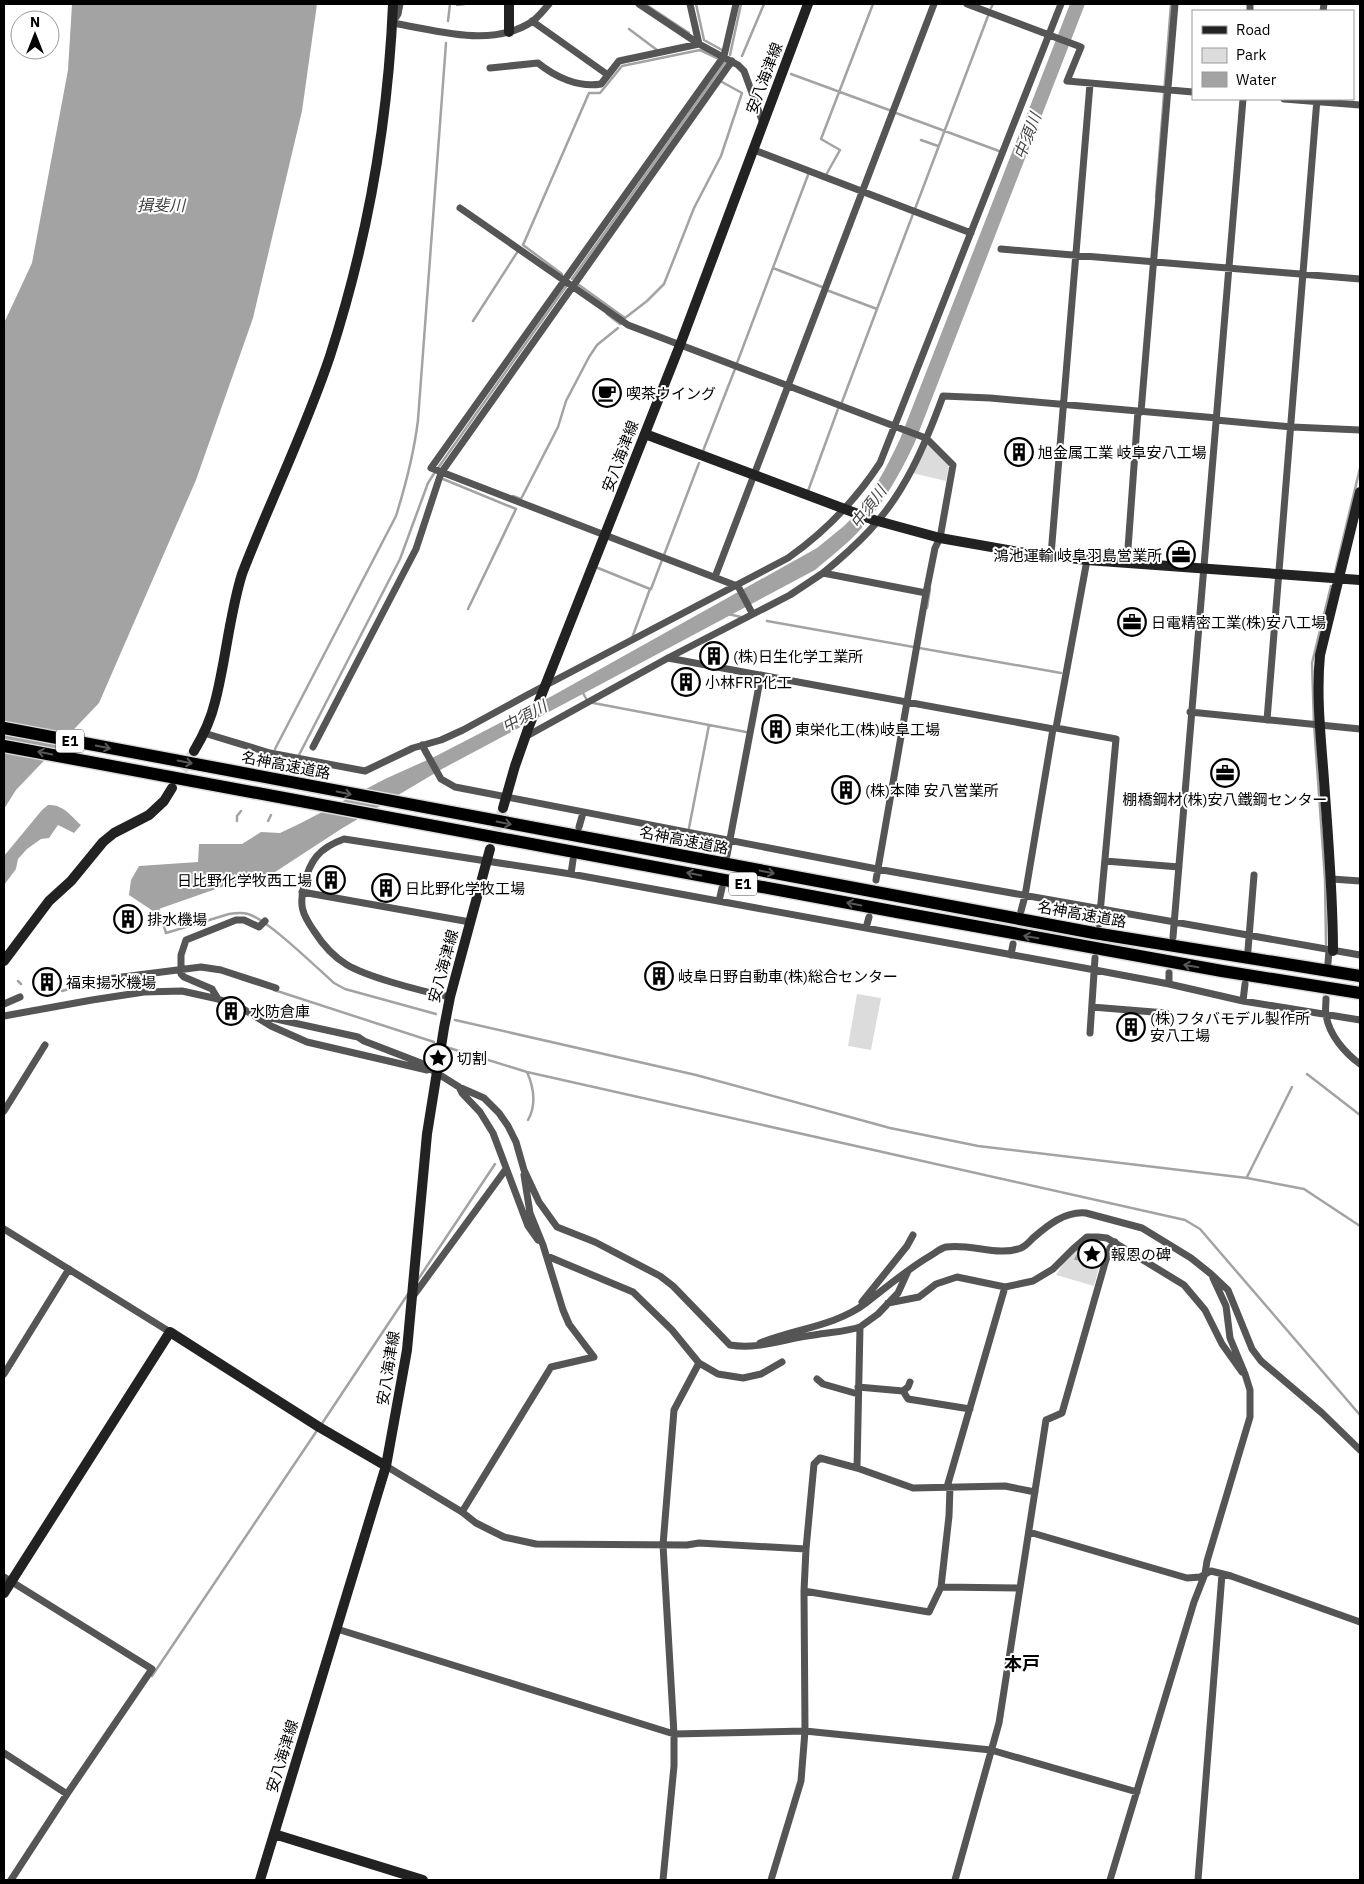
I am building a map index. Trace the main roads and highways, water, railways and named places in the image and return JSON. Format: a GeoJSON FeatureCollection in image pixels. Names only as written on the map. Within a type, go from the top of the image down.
{"type":"FeatureCollection","features":[{"type":"Feature","properties":{"kind":"highway","name":"名神高速道路"},"geometry":{"type":"LineString","coordinates":[[4,728],[1084,931],[1360,976]]}},
{"type":"Feature","properties":{"kind":"highway","name":"名神高速道路"},"geometry":{"type":"LineString","coordinates":[[4,746],[1222,972],[1360,993]]}},
{"type":"Feature","properties":{"kind":"highway"},"geometry":{"type":"LineString","coordinates":[[1222,972],[1304,989],[1360,998]]}},
{"type":"Feature","properties":{"kind":"water","name":"揖斐川"},"geometry":{"type":"Polygon","coordinates":[[[72,4],[317,4],[302,111],[253,318],[196,480],[99,703],[16,790],[4,809],[4,323],[32,263],[68,70],[72,4]]]}},
{"type":"Feature","properties":{"kind":"water","name":"中須川"},"geometry":{"type":"Polygon","coordinates":[[[1070,4],[1085,4],[915,442],[883,499],[868,521],[849,541],[815,570],[442,769],[341,829],[269,876],[256,880],[236,882],[153,911],[129,895],[131,880],[139,866],[198,862],[199,844],[242,844],[261,832],[280,833],[301,823],[552,696],[817,548],[844,526],[869,496],[900,439],[1070,4]]]}},
{"type":"Feature","properties":{"kind":"water"},"geometry":{"type":"Polygon","coordinates":[[[48,805],[58,806],[81,825],[74,833],[58,825],[49,838],[41,839],[27,849],[18,859],[16,869],[4,885],[4,856],[48,805]]]}},
{"type":"Feature","properties":{"kind":"water"},"geometry":{"type":"Polygon","coordinates":[[[1091,1245],[1087,1261],[1074,1260],[1079,1253],[1091,1245]]]}},
{"type":"Feature","properties":{"kind":"waterway"},"geometry":{"type":"LineString","coordinates":[[448,21],[450,4]]}},
{"type":"Feature","properties":{"kind":"waterway"},"geometry":{"type":"LineString","coordinates":[[457,5],[465,4]]}},
{"type":"Feature","properties":{"kind":"waterway"},"geometry":{"type":"LineString","coordinates":[[645,4],[689,33]]}},
{"type":"Feature","properties":{"kind":"waterway"},"geometry":{"type":"LineString","coordinates":[[696,4],[704,40],[722,50]]}},
{"type":"Feature","properties":{"kind":"waterway"},"geometry":{"type":"LineString","coordinates":[[730,55],[741,4]]}},
{"type":"Feature","properties":{"kind":"waterway"},"geometry":{"type":"LineString","coordinates":[[742,56],[764,4]]}},
{"type":"Feature","properties":{"kind":"waterway"},"geometry":{"type":"LineString","coordinates":[[826,175],[840,150],[821,139],[873,4]]}},
{"type":"Feature","properties":{"kind":"waterway"},"geometry":{"type":"LineString","coordinates":[[991,8],[993,4]]}},
{"type":"Feature","properties":{"kind":"waterway"},"geometry":{"type":"LineString","coordinates":[[1156,197],[1171,4]]}},
{"type":"Feature","properties":{"kind":"waterway"},"geometry":{"type":"LineString","coordinates":[[915,209],[988,16]]}},
{"type":"Feature","properties":{"kind":"waterway"},"geometry":{"type":"LineString","coordinates":[[629,29],[657,50]]}},
{"type":"Feature","properties":{"kind":"waterway"},"geometry":{"type":"LineString","coordinates":[[275,749],[396,516],[409,468],[418,420],[446,43]]}},
{"type":"Feature","properties":{"kind":"waterway"},"geometry":{"type":"LineString","coordinates":[[562,274],[523,245],[589,93],[600,93],[622,66],[700,50],[717,58]]}},
{"type":"Feature","properties":{"kind":"waterway"},"geometry":{"type":"LineString","coordinates":[[572,279],[726,61]]}},
{"type":"Feature","properties":{"kind":"waterway"},"geometry":{"type":"LineString","coordinates":[[791,74],[889,110]]}},
{"type":"Feature","properties":{"kind":"waterway"},"geometry":{"type":"LineString","coordinates":[[579,285],[625,318],[647,301],[664,284],[694,208],[721,156],[742,93],[722,82]]}},
{"type":"Feature","properties":{"kind":"waterway"},"geometry":{"type":"LineString","coordinates":[[896,113],[999,151]]}},
{"type":"Feature","properties":{"kind":"waterway"},"geometry":{"type":"LineString","coordinates":[[921,140],[938,146]]}},
{"type":"Feature","properties":{"kind":"waterway"},"geometry":{"type":"LineString","coordinates":[[737,363],[808,175]]}},
{"type":"Feature","properties":{"kind":"waterway"},"geometry":{"type":"LineString","coordinates":[[877,309],[913,214]]}},
{"type":"Feature","properties":{"kind":"waterway"},"geometry":{"type":"LineString","coordinates":[[473,321],[518,251]]}},
{"type":"Feature","properties":{"kind":"waterway"},"geometry":{"type":"LineString","coordinates":[[773,268],[822,287]]}},
{"type":"Feature","properties":{"kind":"waterway"},"geometry":{"type":"LineString","coordinates":[[438,468],[567,285]]}},
{"type":"Feature","properties":{"kind":"waterway"},"geometry":{"type":"LineString","coordinates":[[829,291],[877,309],[842,402]]}},
{"type":"Feature","properties":{"kind":"waterway"},"geometry":{"type":"LineString","coordinates":[[607,314],[620,324]]}},
{"type":"Feature","properties":{"kind":"waterway"},"geometry":{"type":"LineString","coordinates":[[513,496],[521,499],[558,427],[566,401],[589,357],[597,345],[618,328]]}},
{"type":"Feature","properties":{"kind":"waterway"},"geometry":{"type":"LineString","coordinates":[[703,451],[735,369]]}},
{"type":"Feature","properties":{"kind":"waterway"},"geometry":{"type":"LineString","coordinates":[[808,491],[838,409]]}},
{"type":"Feature","properties":{"kind":"waterway"},"geometry":{"type":"LineString","coordinates":[[664,555],[699,463]]}},
{"type":"Feature","properties":{"kind":"waterway"},"geometry":{"type":"LineString","coordinates":[[1335,573],[1360,468]]}},
{"type":"Feature","properties":{"kind":"waterway"},"geometry":{"type":"LineString","coordinates":[[299,755],[400,559],[428,483],[435,472]]}},
{"type":"Feature","properties":{"kind":"waterway"},"geometry":{"type":"LineString","coordinates":[[443,479],[516,509],[468,609]]}},
{"type":"Feature","properties":{"kind":"waterway"},"geometry":{"type":"LineString","coordinates":[[651,589],[662,560]]}},
{"type":"Feature","properties":{"kind":"waterway"},"geometry":{"type":"LineString","coordinates":[[598,568],[650,589],[632,638]]}},
{"type":"Feature","properties":{"kind":"waterway"},"geometry":{"type":"LineString","coordinates":[[1326,944],[1325,879],[1314,724],[1312,663],[1331,586]]}},
{"type":"Feature","properties":{"kind":"waterway"},"geometry":{"type":"LineString","coordinates":[[927,608],[930,589]]}},
{"type":"Feature","properties":{"kind":"waterway"},"geometry":{"type":"LineString","coordinates":[[728,614],[741,617]]}},
{"type":"Feature","properties":{"kind":"waterway"},"geometry":{"type":"LineString","coordinates":[[767,621],[1061,673]]}},
{"type":"Feature","properties":{"kind":"waterway"},"geometry":{"type":"LineString","coordinates":[[583,693],[588,702],[746,732]]}},
{"type":"Feature","properties":{"kind":"waterway"},"geometry":{"type":"LineString","coordinates":[[689,828],[709,725]]}},
{"type":"Feature","properties":{"kind":"waterway"},"geometry":{"type":"LineString","coordinates":[[237,821],[237,816],[241,811]]}},
{"type":"Feature","properties":{"kind":"waterway"},"geometry":{"type":"LineString","coordinates":[[268,821],[271,815]]}},
{"type":"Feature","properties":{"kind":"waterway"},"geometry":{"type":"LineString","coordinates":[[158,908],[166,933],[229,914],[248,914],[267,925],[334,983],[345,989],[436,1014]]}},
{"type":"Feature","properties":{"kind":"waterway"},"geometry":{"type":"LineString","coordinates":[[18,981],[21,984]]}},
{"type":"Feature","properties":{"kind":"waterway"},"geometry":{"type":"LineString","coordinates":[[62,991],[82,985]]}},
{"type":"Feature","properties":{"kind":"waterway"},"geometry":{"type":"LineString","coordinates":[[274,990],[434,1042]]}},
{"type":"Feature","properties":{"kind":"waterway"},"geometry":{"type":"LineString","coordinates":[[455,1020],[696,1075],[890,1128],[978,1146],[1247,1178],[1304,1189],[1360,1226]]}},
{"type":"Feature","properties":{"kind":"waterway"},"geometry":{"type":"LineString","coordinates":[[446,1047],[527,1072],[1185,1220],[1200,1229],[1360,1415]]}},
{"type":"Feature","properties":{"kind":"waterway"},"geometry":{"type":"LineString","coordinates":[[527,1072],[534,1096],[533,1108],[528,1120]]}},
{"type":"Feature","properties":{"kind":"waterway"},"geometry":{"type":"LineString","coordinates":[[1307,1074],[1360,1115]]}},
{"type":"Feature","properties":{"kind":"waterway"},"geometry":{"type":"LineString","coordinates":[[1247,1177],[1292,1087]]}},
{"type":"Feature","properties":{"kind":"waterway"},"geometry":{"type":"LineString","coordinates":[[417,1281],[495,1164]]}},
{"type":"Feature","properties":{"kind":"waterway"},"geometry":{"type":"LineString","coordinates":[[321,1425],[408,1294]]}},
{"type":"Feature","properties":{"kind":"waterway"},"geometry":{"type":"LineString","coordinates":[[152,1676],[318,1429]]}},
{"type":"Feature","properties":{"kind":"tunnel"},"geometry":{"type":"LineString","coordinates":[[175,783],[194,751]]}},
{"type":"Feature","properties":{"kind":"tunnel"},"geometry":{"type":"LineString","coordinates":[[492,844],[503,808]]}},
{"type":"Feature","properties":{"kind":"tunnel"},"geometry":{"type":"LineString","coordinates":[[1169,973],[1172,943]]}},
{"type":"Feature","properties":{"kind":"tunnel"},"geometry":{"type":"LineString","coordinates":[[1326,999],[1328,968]]}},
{"type":"Feature","properties":{"kind":"place","name":"喫茶ウイング"},"geometry":{"type":"Point","coordinates":[607,393]}},
{"type":"Feature","properties":{"kind":"place","name":"旭金属工業 岐阜安八工場"},"geometry":{"type":"Point","coordinates":[1019,452]}},
{"type":"Feature","properties":{"kind":"place","name":"鴻池運輸 岐阜羽島営業所"},"geometry":{"type":"Point","coordinates":[1181,555]}},
{"type":"Feature","properties":{"kind":"place","name":"日電精密工業(株)安八工場"},"geometry":{"type":"Point","coordinates":[1132,622]}},
{"type":"Feature","properties":{"kind":"place","name":"(株)日生化学工業所"},"geometry":{"type":"Point","coordinates":[714,656]}},
{"type":"Feature","properties":{"kind":"place","name":"小林FRP化工"},"geometry":{"type":"Point","coordinates":[686,682]}},
{"type":"Feature","properties":{"kind":"place","name":"東栄化工(株)岐阜工場"},"geometry":{"type":"Point","coordinates":[776,729]}},
{"type":"Feature","properties":{"kind":"place","name":"棚橋鋼材(株)安八鐵鋼センター"},"geometry":{"type":"Point","coordinates":[1225,773]}},
{"type":"Feature","properties":{"kind":"place","name":"(株)本陣 安八営業所"},"geometry":{"type":"Point","coordinates":[846,790]}},
{"type":"Feature","properties":{"kind":"place","name":"日比野化学牧西工場"},"geometry":{"type":"Point","coordinates":[331,880]}},
{"type":"Feature","properties":{"kind":"place","name":"日比野化学牧工場"},"geometry":{"type":"Point","coordinates":[386,888]}},
{"type":"Feature","properties":{"kind":"place","name":"排水機場"},"geometry":{"type":"Point","coordinates":[128,919]}},
{"type":"Feature","properties":{"kind":"place","name":"岐阜日野自動車(株)総合センター"},"geometry":{"type":"Point","coordinates":[659,976]}},
{"type":"Feature","properties":{"kind":"place","name":"福束揚水機場"},"geometry":{"type":"Point","coordinates":[47,982]}},
{"type":"Feature","properties":{"kind":"place","name":"水防倉庫"},"geometry":{"type":"Point","coordinates":[231,1011]}},
{"type":"Feature","properties":{"kind":"place","name":"(株)フタバモデル製作所 安八工場"},"geometry":{"type":"Point","coordinates":[1131,1027]}},
{"type":"Feature","properties":{"kind":"place","name":"切割"},"geometry":{"type":"Point","coordinates":[438,1058]}},
{"type":"Feature","properties":{"kind":"place","name":"報恩の碑"},"geometry":{"type":"Point","coordinates":[1092,1254]}},
{"type":"Feature","properties":{"kind":"district","name":"本戸"},"geometry":{"type":"Point","coordinates":[1022,1663]}}]}
